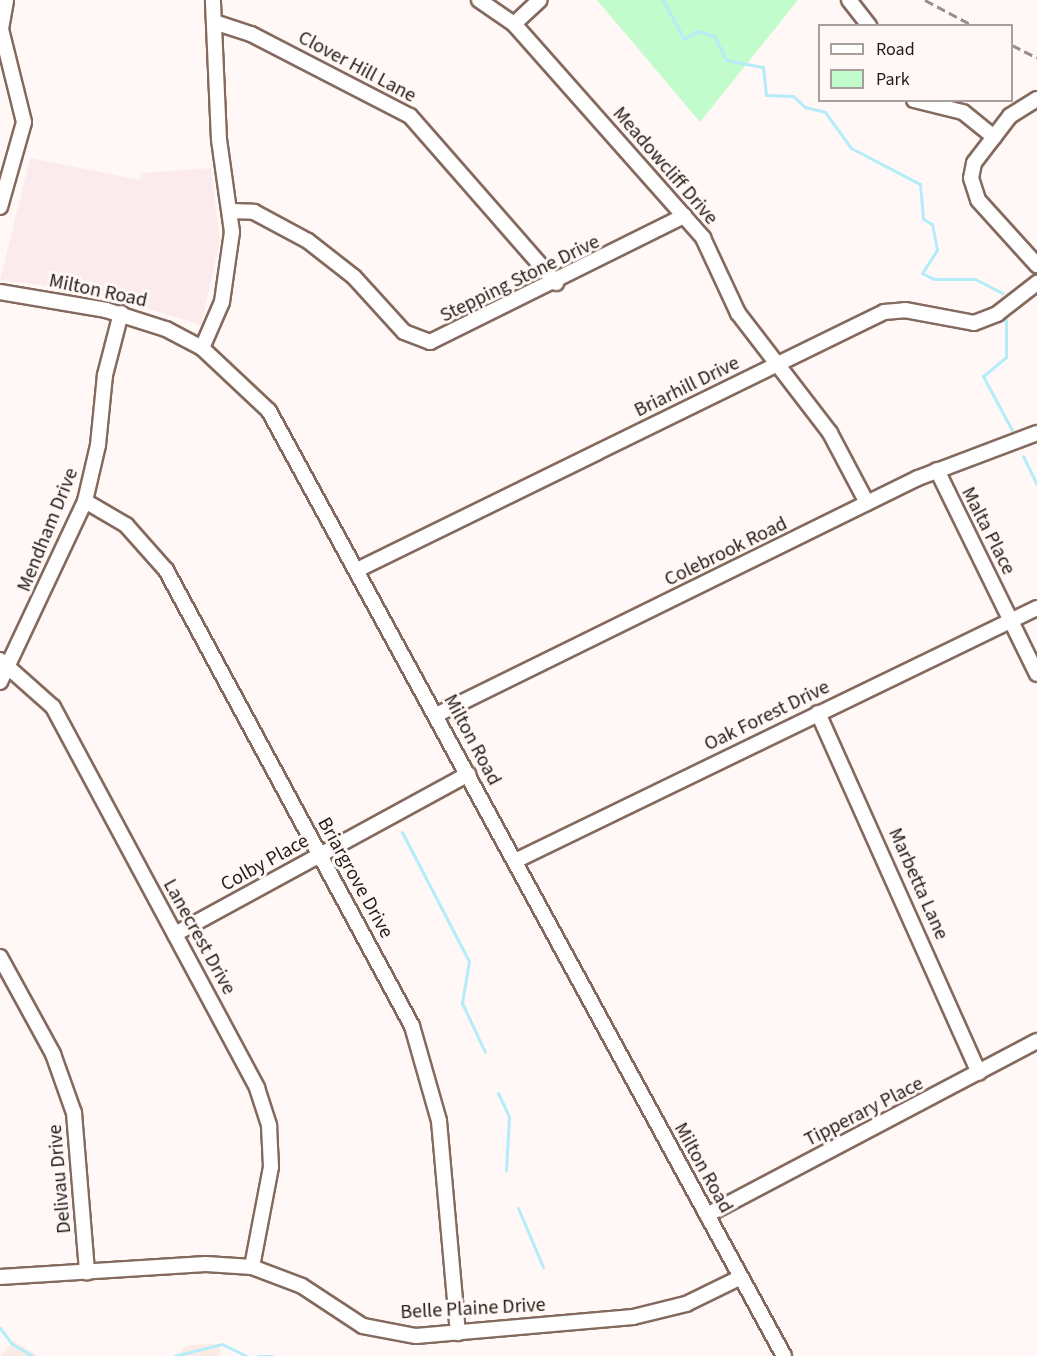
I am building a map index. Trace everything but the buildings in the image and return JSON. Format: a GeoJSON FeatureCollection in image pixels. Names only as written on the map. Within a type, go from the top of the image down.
{"type":"FeatureCollection","features":[{"type":"Feature","properties":{"kind":"street"},"geometry":{"type":"LineString","coordinates":[[0,207],[24,122],[1,30],[6,0]]}},
{"type":"Feature","properties":{"kind":"street"},"geometry":{"type":"LineString","coordinates":[[202,348],[229,272],[230,211],[219,140],[213,0]]}},
{"type":"Feature","properties":{"kind":"street","name":"Meadowcliff Drive"},"geometry":{"type":"LineString","coordinates":[[479,0],[514,24],[709,247],[738,313],[775,365],[830,433],[867,503]]}},
{"type":"Feature","properties":{"kind":"street"},"geometry":{"type":"LineString","coordinates":[[514,24],[540,0]]}},
{"type":"Feature","properties":{"kind":"street"},"geometry":{"type":"LineString","coordinates":[[849,0],[867,24]]}},
{"type":"Feature","properties":{"kind":"street","name":"Clover Hill Lane"},"geometry":{"type":"LineString","coordinates":[[214,22],[251,34],[410,116],[556,283]]}},
{"type":"Feature","properties":{"kind":"street"},"geometry":{"type":"LineString","coordinates":[[1037,99],[1023,104],[994,137],[972,169],[974,193],[1037,265]]}},
{"type":"Feature","properties":{"kind":"street"},"geometry":{"type":"LineString","coordinates":[[922,102],[963,112],[994,137]]}},
{"type":"Feature","properties":{"kind":"street","name":"Stepping Stone Drive"},"geometry":{"type":"LineString","coordinates":[[230,211],[254,212],[308,240],[420,340],[440,340],[684,216]]}},
{"type":"Feature","properties":{"kind":"street","name":"Briarhill Drive"},"geometry":{"type":"LineString","coordinates":[[357,570],[892,310],[981,321],[1037,283]]}},
{"type":"Feature","properties":{"kind":"street","name":"Milton Road"},"geometry":{"type":"LineString","coordinates":[[0,292],[121,313],[202,348],[269,411],[784,1356]]}},
{"type":"Feature","properties":{"kind":"street","name":"Mendham Drive"},"geometry":{"type":"LineString","coordinates":[[0,682],[5,664],[85,501],[98,445],[105,375],[121,313]]}},
{"type":"Feature","properties":{"kind":"street","name":"Colebrook Road"},"geometry":{"type":"LineString","coordinates":[[436,715],[937,470],[1037,433]]}},
{"type":"Feature","properties":{"kind":"street","name":"Malta Place"},"geometry":{"type":"LineString","coordinates":[[937,470],[1037,674]]}},
{"type":"Feature","properties":{"kind":"street","name":"Briargrove Drive"},"geometry":{"type":"LineString","coordinates":[[85,501],[126,525],[166,570],[320,855],[425,1061],[439,1121],[458,1333]]}},
{"type":"Feature","properties":{"kind":"street","name":"Oak Forest Drive"},"geometry":{"type":"LineString","coordinates":[[515,861],[818,712],[1037,608]]}},
{"type":"Feature","properties":{"kind":"street","name":"Lanecrest Drive"},"geometry":{"type":"LineString","coordinates":[[5,664],[53,707],[258,1088],[268,1126],[269,1185],[252,1267]]}},
{"type":"Feature","properties":{"kind":"street","name":"Marbetta Lane"},"geometry":{"type":"LineString","coordinates":[[818,712],[979,1073]]}},
{"type":"Feature","properties":{"kind":"street","name":"Colby Place"},"geometry":{"type":"LineString","coordinates":[[175,934],[468,774]]}},
{"type":"Feature","properties":{"kind":"street","name":"Delivau Drive"},"geometry":{"type":"LineString","coordinates":[[0,957],[53,1054],[74,1113],[87,1272]]}},
{"type":"Feature","properties":{"kind":"street","name":"Tipperary Place"},"geometry":{"type":"LineString","coordinates":[[707,1215],[1037,1041]]}},
{"type":"Feature","properties":{"kind":"street","name":"Belle Plaine Drive"},"geometry":{"type":"LineString","coordinates":[[0,1277],[206,1264],[252,1267],[302,1286],[363,1326],[401,1336],[633,1317],[686,1304],[741,1277]]}},
{"type":"Feature","properties":{"kind":"shaded area"},"geometry":{"type":"Polygon","coordinates":[[[30,158],[140,180],[141,173],[211,168],[220,241],[201,325],[94,292],[0,280],[30,158]]]}},
{"type":"Feature","properties":{"kind":"shaded area"},"geometry":{"type":"Polygon","coordinates":[[[14,1341],[38,1356],[0,1356],[14,1341]]]}},
{"type":"Feature","properties":{"kind":"shaded area"},"geometry":{"type":"Polygon","coordinates":[[[219,1344],[221,1356],[178,1356],[186,1345],[219,1344]]]}},
{"type":"Feature","properties":{"kind":"green space"},"geometry":{"type":"Polygon","coordinates":[[[597,0],[798,0],[700,122],[597,0]]]}},
{"type":"Feature","properties":{"kind":"waterway"},"geometry":{"type":"LineString","coordinates":[[663,0],[684,39],[697,31],[714,36],[726,60],[763,67],[766,95],[793,96],[805,107],[825,112],[851,148],[920,184],[923,219],[932,224],[937,250],[922,273],[934,279],[975,279],[1003,293]]}},
{"type":"Feature","properties":{"kind":"waterway"},"geometry":{"type":"LineString","coordinates":[[1006,319],[1006,357],[983,376],[1012,430]]}},
{"type":"Feature","properties":{"kind":"waterway"},"geometry":{"type":"LineString","coordinates":[[1023,456],[1037,485]]}},
{"type":"Feature","properties":{"kind":"waterway"},"geometry":{"type":"LineString","coordinates":[[402,832],[469,961],[462,1003],[485,1052]]}},
{"type":"Feature","properties":{"kind":"waterway"},"geometry":{"type":"LineString","coordinates":[[498,1093],[509,1117],[506,1170]]}},
{"type":"Feature","properties":{"kind":"waterway"},"geometry":{"type":"LineString","coordinates":[[518,1208],[543,1267]]}},
{"type":"Feature","properties":{"kind":"waterway"},"geometry":{"type":"LineString","coordinates":[[0,1328],[12,1344],[33,1356]]}},
{"type":"Feature","properties":{"kind":"waterway"},"geometry":{"type":"LineString","coordinates":[[174,1356],[222,1344],[247,1356]]}},
{"type":"Feature","properties":{"kind":"waterway"},"geometry":{"type":"LineString","coordinates":[[258,1356],[272,1356]]}},
{"type":"Feature","properties":{"kind":"railway"},"geometry":{"type":"LineString","coordinates":[[925,0],[970,24]]}},
{"type":"Feature","properties":{"kind":"railway"},"geometry":{"type":"LineString","coordinates":[[1013,46],[1037,58]]}}]}
